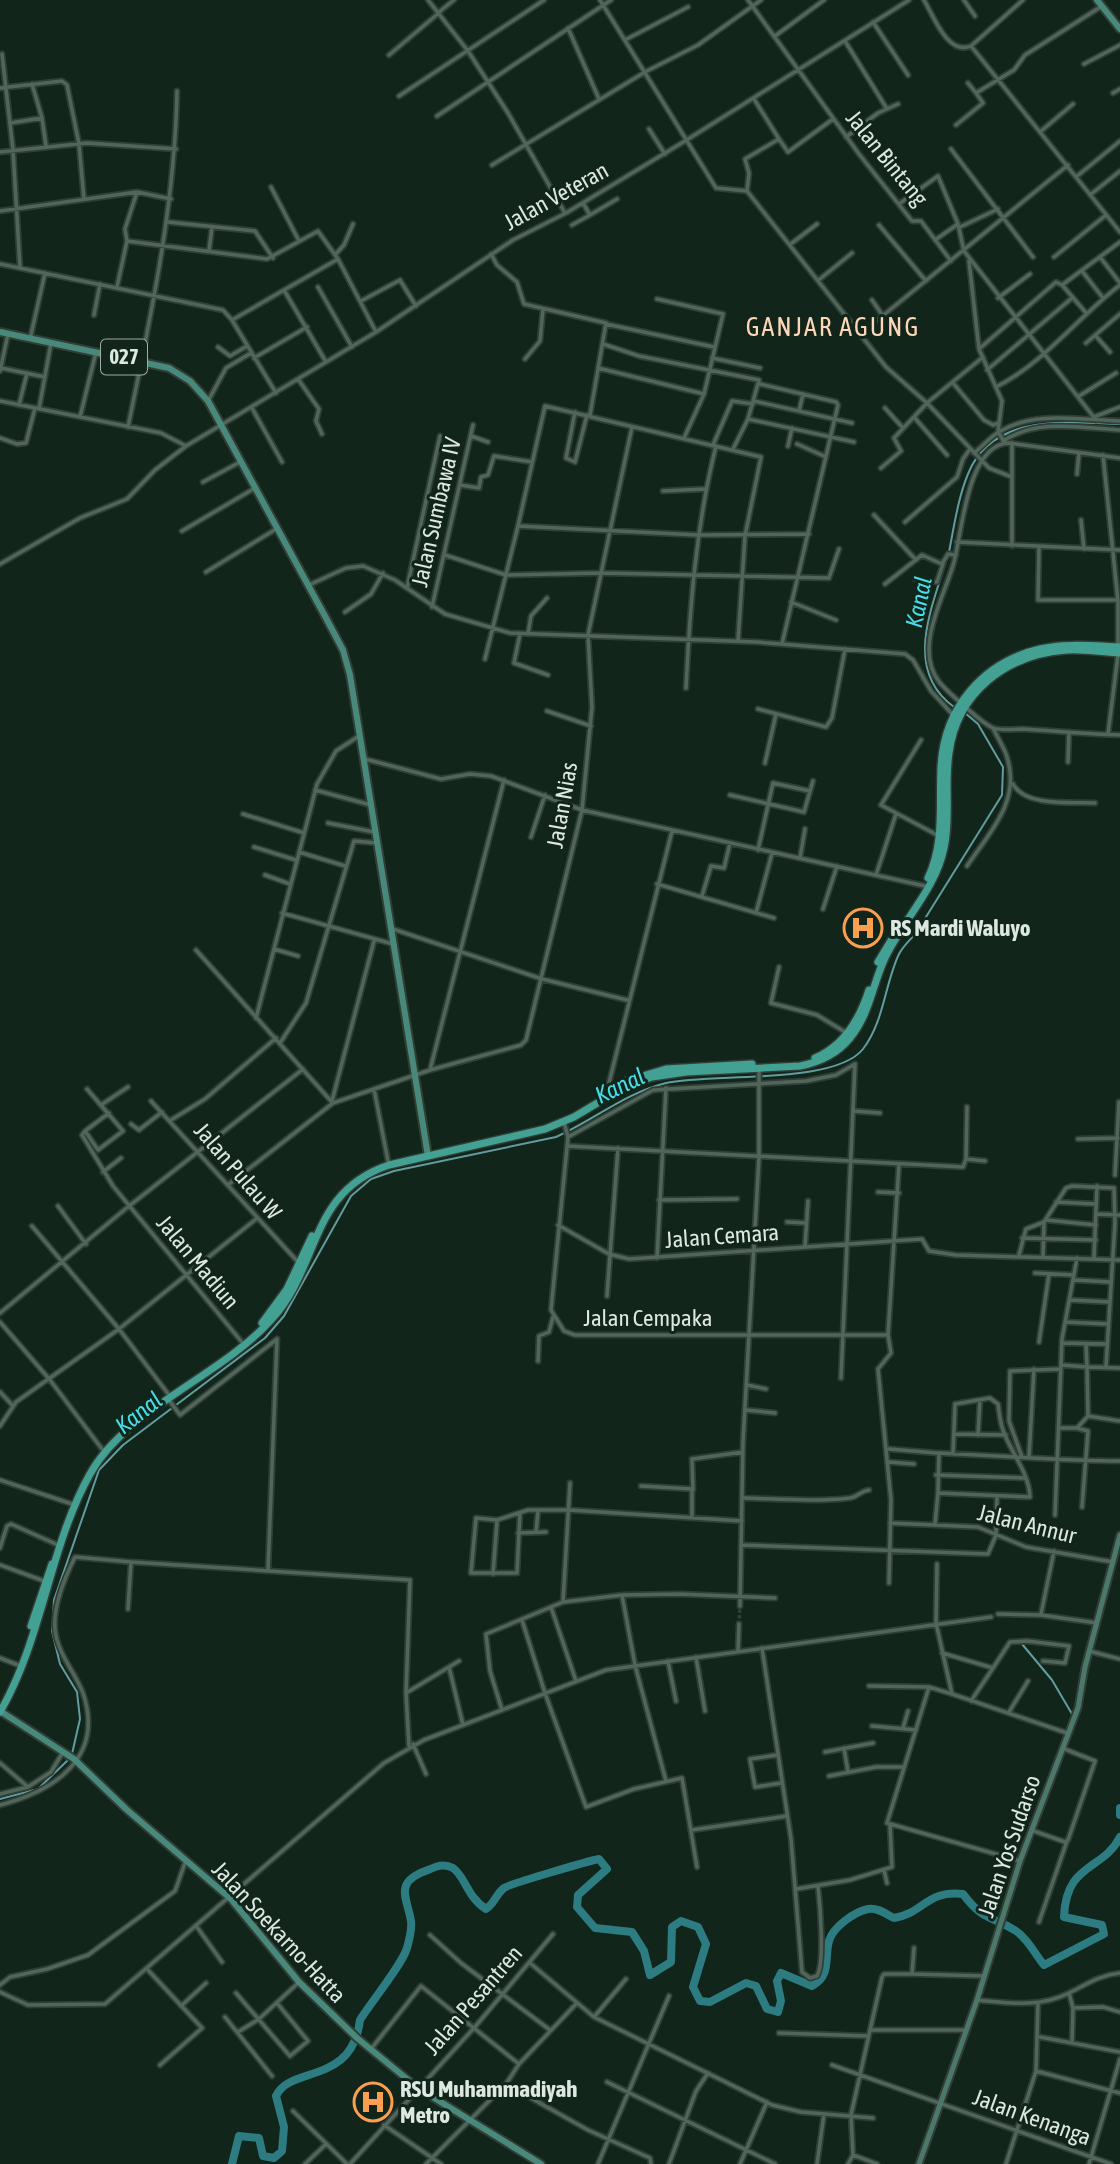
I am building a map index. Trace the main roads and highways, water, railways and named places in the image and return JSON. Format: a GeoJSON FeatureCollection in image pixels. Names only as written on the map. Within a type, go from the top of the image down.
{"type":"FeatureCollection","features":[{"type":"Feature","properties":{"kind":"highway"},"geometry":{"type":"LineString","coordinates":[[313,1241],[336,1199],[352,1183],[374,1170],[544,1125],[573,1113],[607,1091],[651,1072],[784,1064],[812,1059],[836,1045],[863,1008],[883,951],[925,886],[941,852],[941,763],[959,710],[990,678],[1025,659],[1068,650],[1119,650]]}},
{"type":"Feature","properties":{"kind":"highway"},"geometry":{"type":"LineString","coordinates":[[0,1712],[23,1666],[63,1544],[91,1472],[118,1438],[169,1397],[262,1330],[284,1304],[339,1188],[360,1172],[388,1161],[564,1123],[624,1087],[652,1077],[739,1067],[759,1070],[814,1063],[836,1052],[851,1036],[869,1005],[884,961],[929,887],[941,852],[948,752],[959,710]]}},
{"type":"Feature","properties":{"kind":"highway"},"geometry":{"type":"LineString","coordinates":[[0,1704],[18,1665],[86,1470],[102,1449],[268,1317],[303,1262]]}},
{"type":"Feature","properties":{"kind":"main road"},"geometry":{"type":"LineString","coordinates":[[1100,3],[1120,29]]}},
{"type":"Feature","properties":{"kind":"main road","name":"027"},"geometry":{"type":"LineString","coordinates":[[0,332],[142,361],[180,373],[208,401],[309,585],[349,669],[428,1154]]}},
{"type":"Feature","properties":{"kind":"main road","name":"Jalan Soekarno-Hatta"},"geometry":{"type":"LineString","coordinates":[[0,1712],[76,1760],[230,1899],[299,1982],[346,2029],[418,2088],[541,2164]]}},
{"type":"Feature","properties":{"kind":"waterway","name":"Kanal"},"geometry":{"type":"LineString","coordinates":[[949,552],[968,474],[979,454],[995,440],[1034,425],[1078,422],[1120,424]]}},
{"type":"Feature","properties":{"kind":"waterway","name":"Kanal"},"geometry":{"type":"LineString","coordinates":[[947,558],[929,616],[925,656],[929,674],[938,692],[954,707]]}},
{"type":"Feature","properties":{"kind":"waterway","name":"Kanal"},"geometry":{"type":"LineString","coordinates":[[72,1754],[80,1719],[77,1692],[60,1664],[52,1631],[54,1600],[99,1470],[123,1445],[265,1338],[284,1316],[351,1196],[371,1179],[394,1171],[556,1137],[637,1093],[666,1083],[800,1073],[827,1068],[848,1060],[863,1049],[876,1027],[899,954],[916,933],[1002,795],[1003,767],[978,724],[965,713]]}},
{"type":"Feature","properties":{"kind":"waterway"},"geometry":{"type":"LineString","coordinates":[[1022,1644],[1052,1680],[1072,1714]]}},
{"type":"Feature","properties":{"kind":"waterway","name":"Kanal"},"geometry":{"type":"LineString","coordinates":[[0,1799],[38,1789],[69,1759]]}},
{"type":"Feature","properties":{"kind":"waterway"},"geometry":{"type":"LineString","coordinates":[[1120,1808],[1120,1815]]}},
{"type":"Feature","properties":{"kind":"waterway"},"geometry":{"type":"LineString","coordinates":[[232,2164],[239,2136],[259,2138],[263,2156],[274,2158],[282,2151],[284,2127],[276,2096],[294,2080],[334,2065],[355,2041],[360,2020],[393,1974],[407,1948],[411,1924],[405,1897],[406,1885],[417,1875],[434,1867],[444,1865],[453,1868],[475,1899],[486,1909],[504,1888],[599,1859],[607,1869],[578,1895],[577,1907],[595,1928],[632,1932],[644,1951],[650,1975],[671,1962],[672,1927],[681,1921],[698,1927],[706,1944],[693,1987],[700,2001],[710,2002],[746,1983],[756,1986],[767,2009],[778,2012],[781,2001],[777,1981],[781,1973],[812,1986],[818,1982],[825,1971],[831,1936],[845,1921],[857,1913],[871,1909],[894,1918],[912,1912],[941,1895],[963,1894],[982,1914],[1021,1935],[1044,1965],[1104,1934],[1102,1925],[1064,1917],[1066,1899],[1078,1876],[1113,1848],[1120,1837]]}},
{"type":"Feature","properties":{"kind":"tunnel"},"geometry":{"type":"LineString","coordinates":[[739,1624],[740,1606]]}},
{"type":"Feature","properties":{"kind":"place","name":"RS Mardi Waluyo"},"geometry":{"type":"Point","coordinates":[863,928]}},
{"type":"Feature","properties":{"kind":"place","name":"RSU Muhammadiyah Metro"},"geometry":{"type":"Point","coordinates":[373,2102]}},
{"type":"Feature","properties":{"kind":"district","name":"GANJAR AGUNG"},"geometry":{"type":"Point","coordinates":[833,327]}}]}
